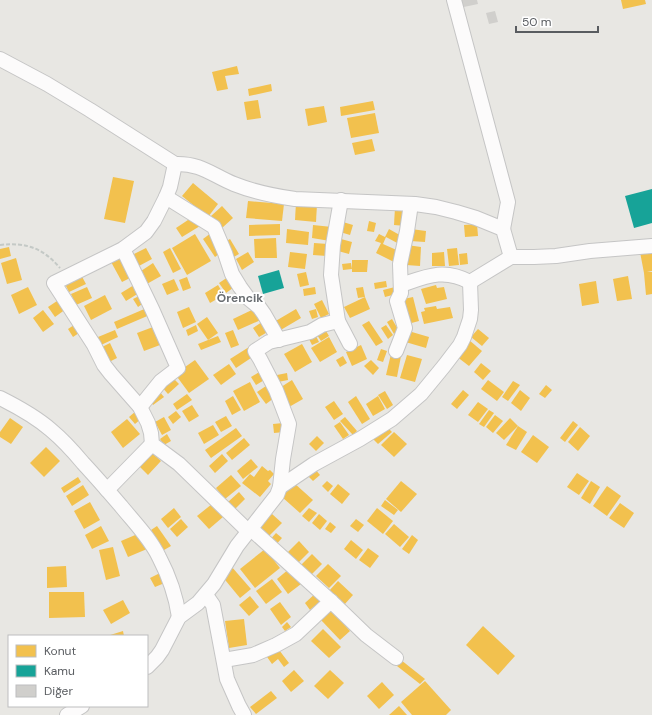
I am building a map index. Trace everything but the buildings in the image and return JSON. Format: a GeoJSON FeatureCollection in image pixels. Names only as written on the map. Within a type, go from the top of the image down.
{"type":"FeatureCollection","features":[{"type":"Feature","properties":{"kind":"street"},"geometry":{"type":"LineString","coordinates":[[454,0],[508,202],[503,229],[512,257]]}},
{"type":"Feature","properties":{"kind":"street"},"geometry":{"type":"LineString","coordinates":[[0,59],[47,84],[175,164],[200,167],[233,184],[262,193],[295,198],[410,204],[436,207],[476,218],[503,229]]}},
{"type":"Feature","properties":{"kind":"street"},"geometry":{"type":"LineString","coordinates":[[175,164],[170,187],[166,197],[154,221],[146,232],[123,249],[54,283],[94,345],[104,365],[140,407],[148,423],[152,444],[179,464],[249,530],[331,601],[366,635],[396,658]]}},
{"type":"Feature","properties":{"kind":"street"},"geometry":{"type":"LineString","coordinates":[[166,197],[214,227],[232,274],[248,298],[264,314],[279,340]]}},
{"type":"Feature","properties":{"kind":"street"},"geometry":{"type":"LineString","coordinates":[[341,200],[333,245],[331,275],[338,321],[350,344]]}},
{"type":"Feature","properties":{"kind":"street"},"geometry":{"type":"LineString","coordinates":[[396,351],[405,328],[398,301],[401,294],[400,264],[407,231],[410,204]]}},
{"type":"Feature","properties":{"kind":"street"},"geometry":{"type":"LineString","coordinates":[[470,282],[512,257],[556,256],[590,251],[652,246]]}},
{"type":"Feature","properties":{"kind":"street"},"geometry":{"type":"LineString","coordinates":[[123,249],[152,308],[178,368],[161,381],[140,407]]}},
{"type":"Feature","properties":{"kind":"street"},"geometry":{"type":"LineString","coordinates":[[401,285],[439,274],[454,275],[470,282]]}},
{"type":"Feature","properties":{"kind":"street"},"geometry":{"type":"LineString","coordinates":[[280,487],[314,464],[360,439],[392,419],[420,394],[448,362],[464,337],[468,328],[470,315],[470,282]]}},
{"type":"Feature","properties":{"kind":"street"},"geometry":{"type":"LineString","coordinates":[[148,666],[162,650],[179,617],[206,594],[222,573],[237,546],[277,495],[280,487],[289,424],[276,390],[255,351],[269,342],[310,332],[322,325],[338,321]]}},
{"type":"Feature","properties":{"kind":"street"},"geometry":{"type":"LineString","coordinates":[[0,398],[35,418],[65,442],[153,546],[170,579],[179,617]]}},
{"type":"Feature","properties":{"kind":"street"},"geometry":{"type":"LineString","coordinates":[[107,490],[152,444]]}},
{"type":"Feature","properties":{"kind":"street"},"geometry":{"type":"LineString","coordinates":[[206,594],[214,605],[227,679],[238,706],[244,715]]}},
{"type":"Feature","properties":{"kind":"street"},"geometry":{"type":"LineString","coordinates":[[224,660],[253,655],[296,634],[331,601]]}},
{"type":"Feature","properties":{"kind":"street"},"geometry":{"type":"LineString","coordinates":[[67,715],[80,707]]}},
{"type":"Feature","properties":{"kind":"path"},"geometry":{"type":"LineString","coordinates":[[0,245],[23,244],[34,248],[45,254],[57,264],[67,277]]}},
{"type":"Feature","properties":{"kind":"district","name":"Örencik"},"geometry":{"type":"Point","coordinates":[240,298]}}]}
